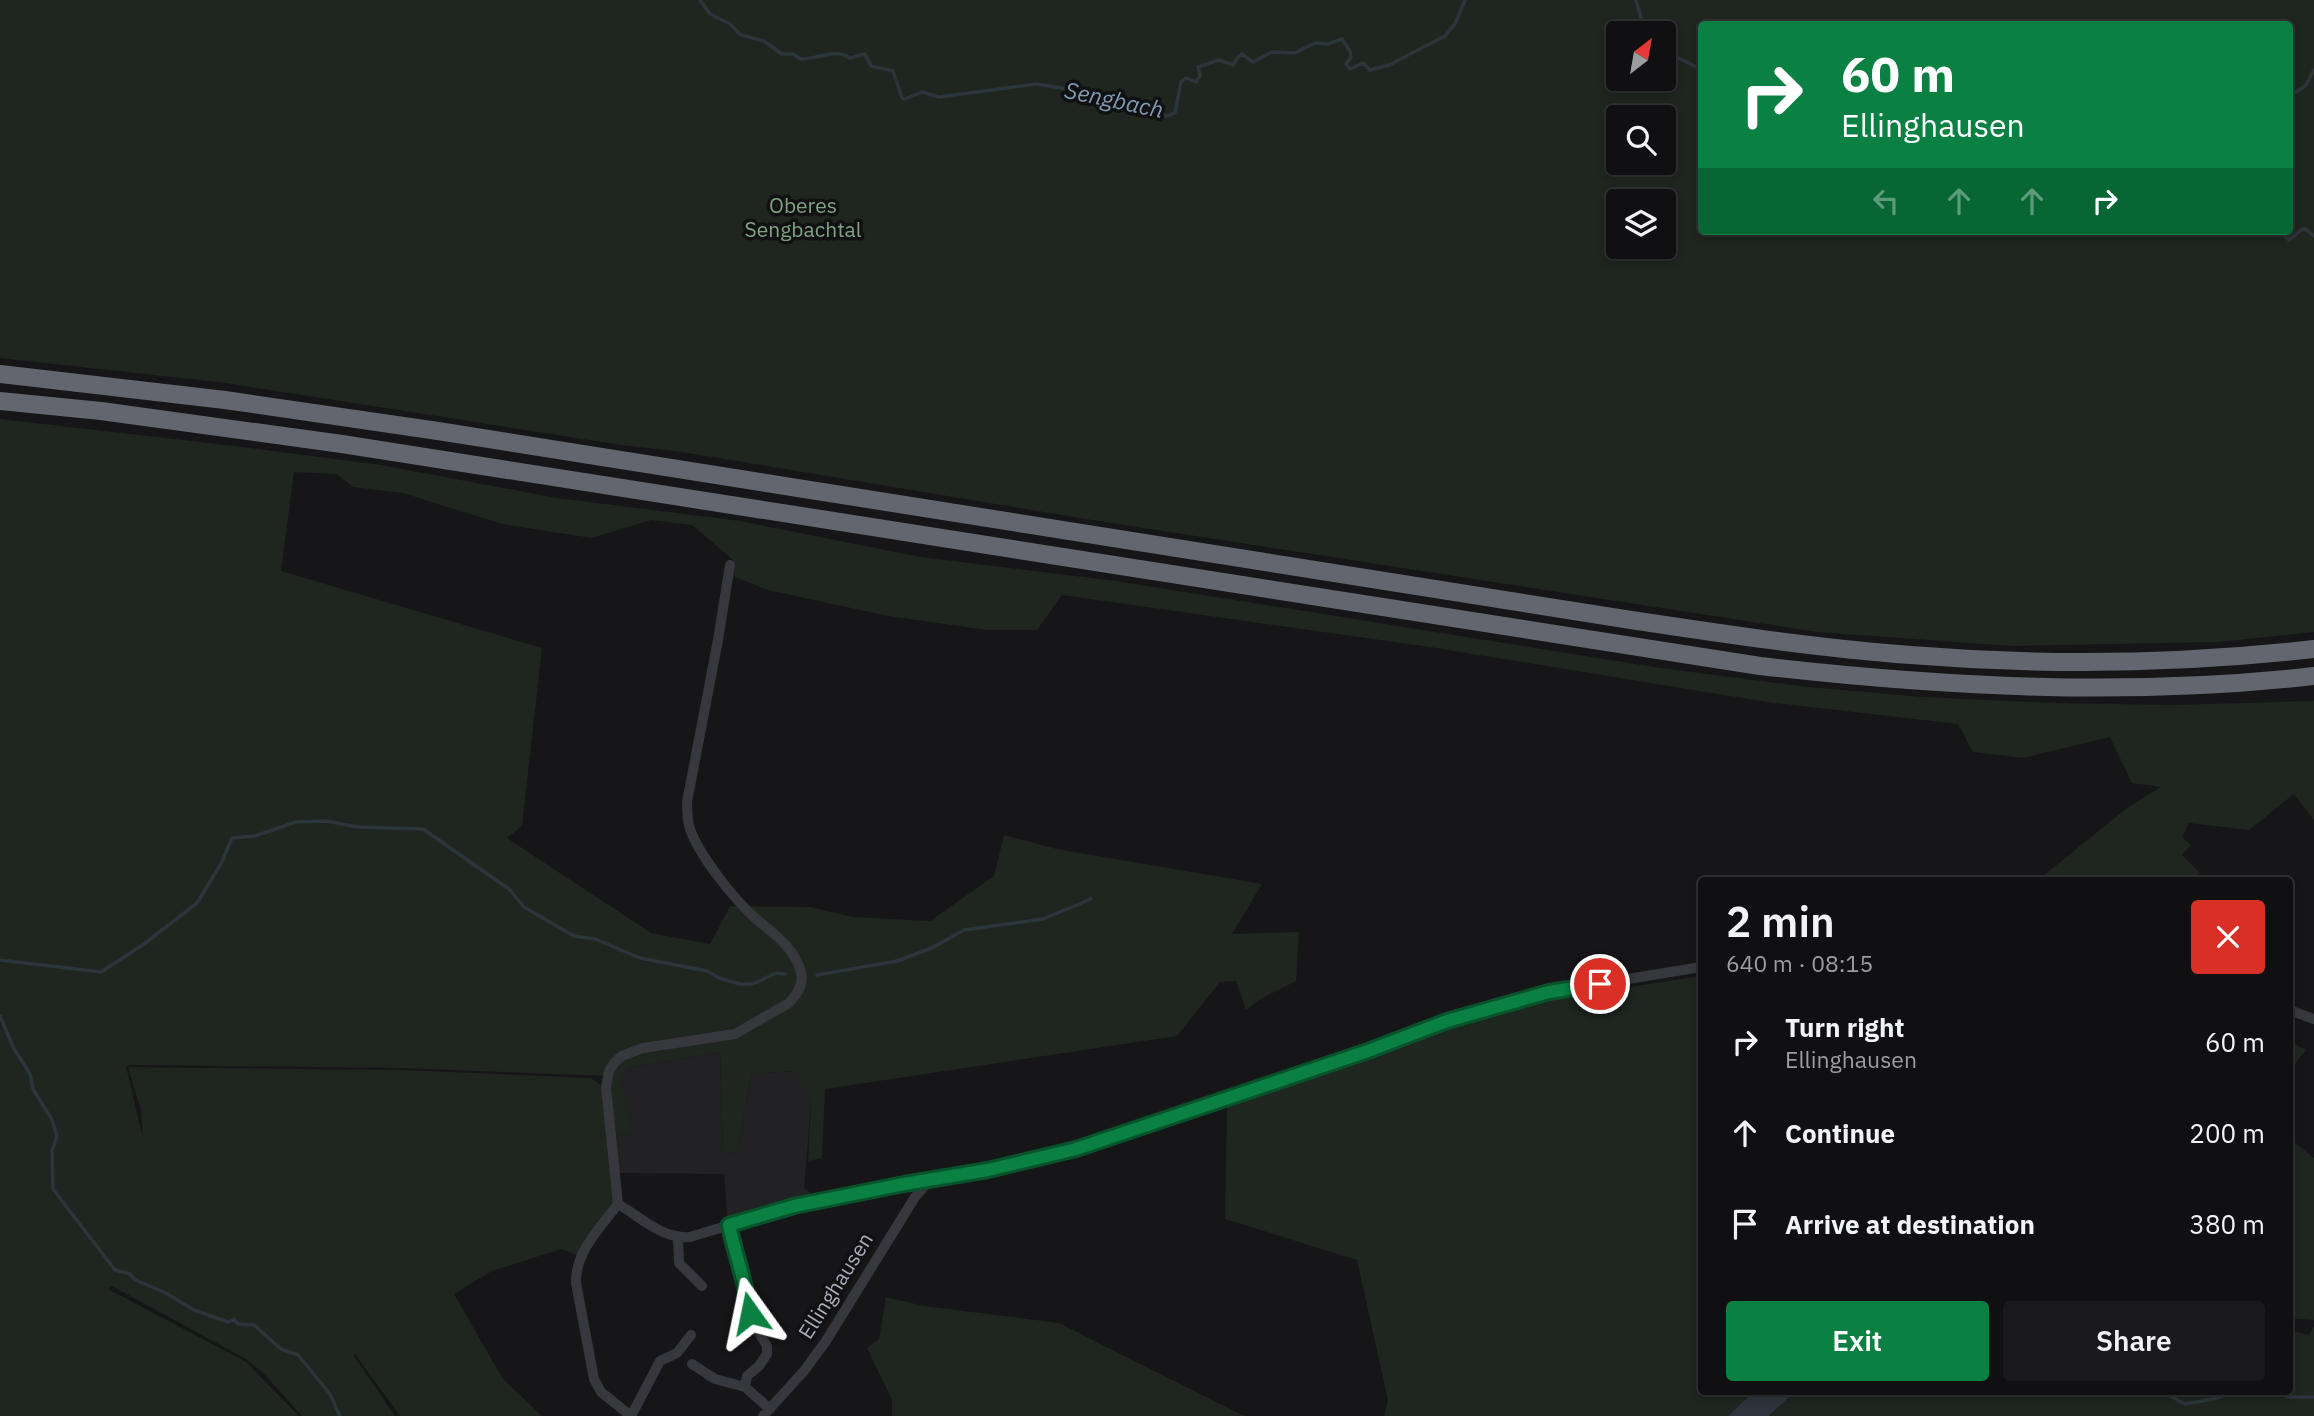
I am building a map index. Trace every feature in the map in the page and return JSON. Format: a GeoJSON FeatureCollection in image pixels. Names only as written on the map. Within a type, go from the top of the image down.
{"type":"FeatureCollection","features":[{"type":"Feature","properties":{"kind":"highway"},"geometry":{"type":"LineString","coordinates":[[0,374],[225,400],[1801,645],[1912,655],[2057,661],[2165,660],[2314,649]]}},
{"type":"Feature","properties":{"kind":"highway"},"geometry":{"type":"LineString","coordinates":[[0,401],[222,427],[1630,647],[1850,676],[1987,686],[2133,688],[2314,676]]}},
{"type":"Feature","properties":{"kind":"street"},"geometry":{"type":"LineString","coordinates":[[691,1335],[677,1353],[660,1361],[631,1416],[601,1392],[594,1379],[583,1326],[576,1270],[591,1240],[618,1204],[606,1087],[609,1071],[615,1062],[622,1056],[643,1048],[734,1034],[789,1003],[796,996],[802,977],[796,960],[782,942],[750,914],[725,884],[697,843],[687,817],[687,802],[730,565]]}},
{"type":"Feature","properties":{"kind":"street"},"geometry":{"type":"LineString","coordinates":[[618,1204],[659,1231],[678,1238],[690,1237],[783,1209],[863,1191],[1035,1160],[1076,1149],[1390,1044],[1447,1021],[1549,992],[1698,967]]}},
{"type":"Feature","properties":{"kind":"street"},"geometry":{"type":"LineString","coordinates":[[2293,1011],[2313,1018]]}},
{"type":"Feature","properties":{"kind":"street","name":"Ellinghausen"},"geometry":{"type":"LineString","coordinates":[[692,1364],[715,1379],[745,1387],[766,1412],[804,1371],[826,1341],[915,1197],[930,1180]]}},
{"type":"Feature","properties":{"kind":"street","name":"Ellinghausen"},"geometry":{"type":"LineString","coordinates":[[729,1225],[735,1255],[748,1293],[753,1324],[767,1346],[767,1354],[759,1366],[747,1376],[745,1387]]}},
{"type":"Feature","properties":{"kind":"street"},"geometry":{"type":"LineString","coordinates":[[678,1238],[679,1263],[702,1286]]}},
{"type":"Feature","properties":{"kind":"shaded area"},"geometry":{"type":"Polygon","coordinates":[[[720,1052],[723,1151],[737,1154],[751,1074],[795,1071],[811,1104],[804,1188],[818,1198],[728,1227],[724,1174],[618,1173],[613,1136],[631,1132],[621,1079],[631,1067],[720,1052]]]}},
{"type":"Feature","properties":{"kind":"shaded area"},"geometry":{"type":"Polygon","coordinates":[[[1750,1395],[1792,1395],[1769,1416],[1728,1416],[1750,1395]]]}},
{"type":"Feature","properties":{"kind":"green space","name":"Oberes Sengbachtal"},"geometry":{"type":"Polygon","coordinates":[[[0,0],[2314,0],[2314,632],[2217,642],[2011,646],[1817,632],[1098,521],[676,451],[621,445],[226,383],[0,358],[0,0]]]}},
{"type":"Feature","properties":{"kind":"green space"},"geometry":{"type":"Polygon","coordinates":[[[0,419],[381,465],[557,498],[740,521],[921,557],[1116,581],[1661,668],[1808,687],[1923,697],[2051,703],[2172,705],[2314,701],[2314,820],[2294,794],[2249,830],[2189,823],[2182,837],[2191,845],[2182,855],[2200,873],[2194,877],[2042,877],[2127,808],[2161,787],[2132,783],[2110,737],[2023,758],[1973,752],[1958,724],[1767,702],[1430,647],[1062,595],[1037,630],[987,630],[888,616],[768,590],[735,577],[732,559],[692,525],[651,520],[592,538],[502,524],[403,493],[353,487],[337,474],[294,472],[281,571],[542,648],[522,826],[507,838],[651,933],[710,944],[730,906],[810,907],[853,917],[930,921],[994,876],[1004,835],[1057,849],[1262,884],[1232,934],[1299,932],[1296,981],[1259,1000],[1246,1010],[1236,981],[1220,982],[1177,1036],[825,1089],[822,1158],[808,1161],[811,1104],[794,1071],[751,1074],[737,1154],[723,1151],[720,1052],[631,1067],[621,1079],[632,1132],[613,1136],[609,1076],[400,1068],[126,1066],[143,1139],[141,1111],[128,1067],[401,1070],[591,1078],[603,1087],[614,1204],[577,1255],[561,1249],[492,1271],[454,1294],[503,1379],[542,1416],[400,1416],[355,1354],[395,1416],[302,1416],[265,1375],[246,1359],[112,1286],[108,1289],[246,1362],[299,1416],[0,1416],[0,419]]]}},
{"type":"Feature","properties":{"kind":"green space"},"geometry":{"type":"Polygon","coordinates":[[[1698,976],[1698,1395],[1750,1395],[1728,1416],[1384,1416],[1388,1400],[1357,1260],[1225,1219],[1227,1104],[1304,1081],[1465,1022],[1566,997],[1698,976]]]}},
{"type":"Feature","properties":{"kind":"green space"},"geometry":{"type":"Polygon","coordinates":[[[2293,1043],[2306,1050],[2293,1066],[2293,1043]]]}},
{"type":"Feature","properties":{"kind":"green space"},"geometry":{"type":"Polygon","coordinates":[[[2293,1141],[2314,1158],[2314,1320],[2293,1318],[2293,1141]]]}},
{"type":"Feature","properties":{"kind":"green space"},"geometry":{"type":"Polygon","coordinates":[[[886,1297],[924,1306],[1059,1323],[1248,1416],[892,1416],[892,1400],[867,1348],[879,1339],[886,1297]]]}},
{"type":"Feature","properties":{"kind":"green space"},"geometry":{"type":"Polygon","coordinates":[[[2314,1326],[2314,1416],[1770,1416],[1792,1395],[2293,1395],[2293,1331],[2309,1335],[2314,1326]]]}},
{"type":"Feature","properties":{"kind":"waterway","name":"Sengbach"},"geometry":{"type":"LineString","coordinates":[[700,0],[710,14],[730,24],[741,35],[764,41],[782,54],[793,54],[801,59],[832,54],[850,58],[865,54],[871,66],[893,71],[902,98],[905,99],[922,92],[939,97],[1036,84],[1093,93],[1167,116],[1175,113],[1181,82],[1186,78],[1196,82],[1200,76],[1198,67],[1219,60],[1233,65],[1242,54],[1253,62],[1272,52],[1295,53],[1315,43],[1328,44],[1342,39],[1350,51],[1351,57],[1346,64],[1350,69],[1363,63],[1370,70],[1389,65],[1445,36],[1455,24],[1465,0]]}},
{"type":"Feature","properties":{"kind":"waterway","name":"Sengbach"},"geometry":{"type":"LineString","coordinates":[[1636,0],[1642,21]]}},
{"type":"Feature","properties":{"kind":"waterway","name":"Sengbach"},"geometry":{"type":"LineString","coordinates":[[1676,57],[1698,68]]}},
{"type":"Feature","properties":{"kind":"waterway"},"geometry":{"type":"LineString","coordinates":[[2293,94],[2306,85],[2314,70]]}},
{"type":"Feature","properties":{"kind":"waterway","name":"Sengbach"},"geometry":{"type":"LineString","coordinates":[[2283,235],[2289,240],[2304,228],[2314,236]]}},
{"type":"Feature","properties":{"kind":"waterway"},"geometry":{"type":"LineString","coordinates":[[0,960],[101,972],[144,944],[197,903],[222,862],[232,838],[255,836],[296,822],[326,821],[358,827],[423,829],[509,889],[524,907],[574,936],[595,939],[640,958],[707,971],[719,978],[740,984],[753,984],[776,973],[785,974]]}},
{"type":"Feature","properties":{"kind":"waterway"},"geometry":{"type":"LineString","coordinates":[[817,975],[897,961],[932,948],[964,930],[1043,919],[1091,899]]}},
{"type":"Feature","properties":{"kind":"waterway"},"geometry":{"type":"LineString","coordinates":[[0,1016],[14,1049],[30,1074],[33,1089],[52,1120],[57,1136],[52,1151],[53,1189],[115,1270],[130,1274],[135,1280],[164,1292],[194,1310],[228,1322],[234,1319],[238,1324],[254,1325],[281,1349],[298,1355],[330,1394],[340,1416]]}},
{"type":"Feature","properties":{"kind":"waterway"},"geometry":{"type":"LineString","coordinates":[[2168,1395],[2185,1404],[2224,1395]]}},
{"type":"Feature","properties":{"kind":"waterway"},"geometry":{"type":"LineString","coordinates":[[2284,1395],[2314,1397]]}},
{"type":"Feature","properties":{"kind":"route"},"geometry":{"type":"LineString","coordinates":[[750,1313],[748,1293],[735,1255],[729,1225],[771,1211],[863,1191],[988,1170],[1076,1149],[1390,1044],[1447,1021],[1549,992],[1600,984]]}}]}
